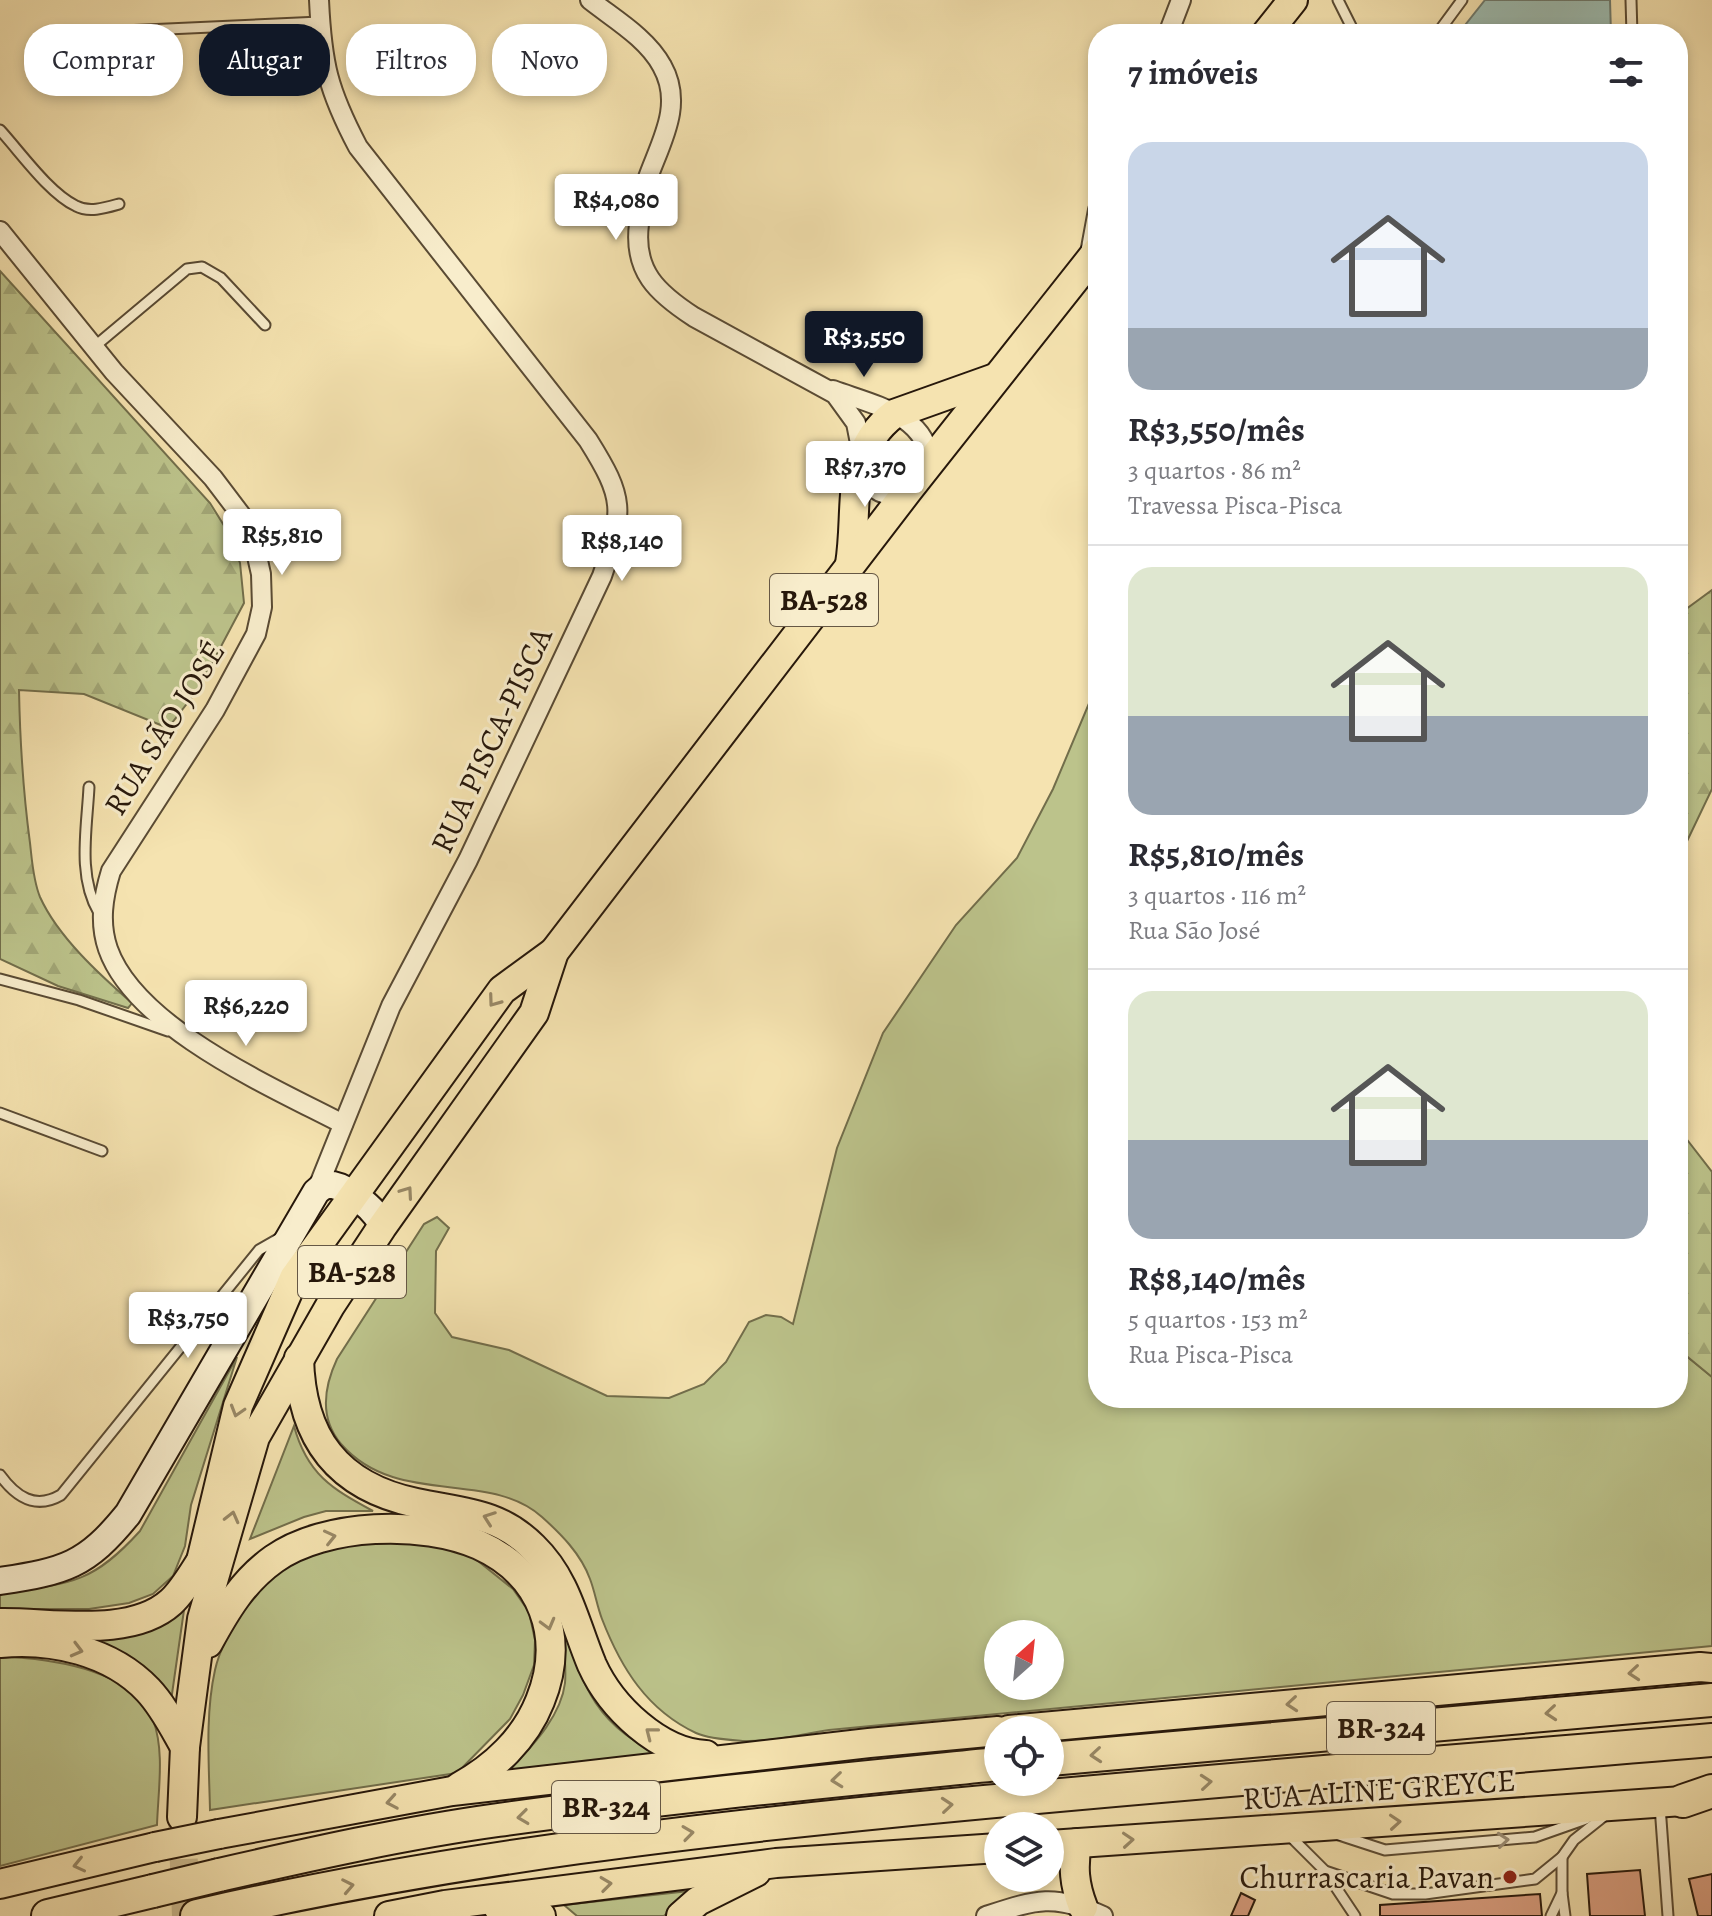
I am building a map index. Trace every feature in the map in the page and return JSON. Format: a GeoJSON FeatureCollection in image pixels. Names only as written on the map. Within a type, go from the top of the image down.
{"type":"FeatureCollection","features":[{"type":"Feature","properties":{"kind":"highway","name":"BR-324"},"geometry":{"type":"LineString","coordinates":[[1064,1758],[1712,1700]]}},
{"type":"Feature","properties":{"kind":"highway","name":"BR-324"},"geometry":{"type":"LineString","coordinates":[[207,1914],[379,1879],[707,1830],[1052,1795],[1712,1740]]}},
{"type":"Feature","properties":{"kind":"highway","name":"BR-324"},"geometry":{"type":"LineString","coordinates":[[48,1916],[371,1841],[497,1820],[984,1765]]}},
{"type":"Feature","properties":{"kind":"main road"},"geometry":{"type":"LineString","coordinates":[[1274,24],[1293,0]]}},
{"type":"Feature","properties":{"kind":"main road","name":"BA-528"},"geometry":{"type":"LineString","coordinates":[[182,1817],[185,1747],[202,1619],[255,1437],[299,1358],[382,1227],[534,1013],[554,952],[909,489],[1088,262]]}},
{"type":"Feature","properties":{"kind":"main road"},"geometry":{"type":"LineString","coordinates":[[850,566],[855,537],[853,496],[862,457],[882,423],[894,414],[999,376]]}},
{"type":"Feature","properties":{"kind":"main road"},"geometry":{"type":"LineString","coordinates":[[202,1619],[201,1561],[238,1406],[294,1278],[502,990],[554,952]]}},
{"type":"Feature","properties":{"kind":"main road"},"geometry":{"type":"LineString","coordinates":[[299,1358],[300,1389],[306,1415],[325,1452],[341,1467],[357,1480],[395,1498],[484,1515],[518,1534],[534,1547],[559,1578],[573,1607],[594,1668],[619,1704],[635,1720],[657,1739],[677,1748],[700,1755],[751,1757]]}},
{"type":"Feature","properties":{"kind":"main road"},"geometry":{"type":"LineString","coordinates":[[197,1661],[233,1598],[253,1575],[276,1557],[302,1544],[366,1530],[393,1530],[454,1536],[479,1545],[501,1558],[537,1595],[551,1633],[551,1667],[536,1711],[518,1740],[495,1763],[452,1791]]}},
{"type":"Feature","properties":{"kind":"main road"},"geometry":{"type":"LineString","coordinates":[[0,1623],[112,1625],[138,1619],[171,1603],[201,1561]]}},
{"type":"Feature","properties":{"kind":"main road"},"geometry":{"type":"LineString","coordinates":[[0,1643],[48,1643],[82,1650],[108,1662],[148,1690],[185,1747]]}},
{"type":"Feature","properties":{"kind":"main road"},"geometry":{"type":"LineString","coordinates":[[1064,1725],[1712,1668]]}},
{"type":"Feature","properties":{"kind":"main road"},"geometry":{"type":"LineString","coordinates":[[0,1884],[155,1847],[452,1791],[984,1732]]}},
{"type":"Feature","properties":{"kind":"main road","name":"RUA ALINE GREYCE"},"geometry":{"type":"LineString","coordinates":[[1064,1844],[1613,1810],[1692,1799]]}},
{"type":"Feature","properties":{"kind":"main road"},"geometry":{"type":"LineString","coordinates":[[1064,1847],[1075,1886],[1093,1911]]}},
{"type":"Feature","properties":{"kind":"main road"},"geometry":{"type":"LineString","coordinates":[[389,1916],[445,1905],[776,1863],[984,1849]]}},
{"type":"Feature","properties":{"kind":"main road"},"geometry":{"type":"LineString","coordinates":[[681,1916],[698,1901],[776,1863]]}},
{"type":"Feature","properties":{"kind":"main road"},"geometry":{"type":"LineString","coordinates":[[445,1905],[506,1908],[541,1916]]}},
{"type":"Feature","properties":{"kind":"street","name":"RUA PISCA-PISCA"},"geometry":{"type":"LineString","coordinates":[[316,1192],[398,992],[468,860],[602,576],[618,515],[617,492],[588,440],[358,147],[337,108],[328,82],[319,0]]}},
{"type":"Feature","properties":{"kind":"street"},"geometry":{"type":"LineString","coordinates":[[590,0],[645,44],[662,64],[671,86],[672,106],[667,130],[641,199],[637,240],[639,260],[652,283],[671,302],[694,317],[835,394],[856,423],[867,479],[878,492],[897,495],[909,489]]}},
{"type":"Feature","properties":{"kind":"street"},"geometry":{"type":"LineString","coordinates":[[1172,24],[1181,0]]}},
{"type":"Feature","properties":{"kind":"street","name":"RUA SÃO JOSÉ"},"geometry":{"type":"LineString","coordinates":[[0,231],[94,347],[213,478],[241,515],[254,543],[261,574],[262,607],[256,634],[232,680],[111,871],[102,917],[107,947],[117,970],[163,1019],[197,1044],[343,1124]]}},
{"type":"Feature","properties":{"kind":"street"},"geometry":{"type":"LineString","coordinates":[[819,384],[911,424],[926,440],[929,464]]}},
{"type":"Feature","properties":{"kind":"street"},"geometry":{"type":"LineString","coordinates":[[0,1581],[49,1574],[71,1566],[108,1540],[128,1514],[321,1187],[338,1186],[377,1215],[382,1227]]}},
{"type":"Feature","properties":{"kind":"street"},"geometry":{"type":"LineString","coordinates":[[993,1915],[1027,1903],[1056,1900],[1093,1911]]}},
{"type":"Feature","properties":{"kind":"lane"},"geometry":{"type":"LineString","coordinates":[[1338,0],[1350,24]]}},
{"type":"Feature","properties":{"kind":"lane"},"geometry":{"type":"LineString","coordinates":[[1444,24],[1462,0]]}},
{"type":"Feature","properties":{"kind":"lane"},"geometry":{"type":"LineString","coordinates":[[1631,0],[1632,24]]}},
{"type":"Feature","properties":{"kind":"lane"},"geometry":{"type":"LineString","coordinates":[[183,28],[320,22]]}},
{"type":"Feature","properties":{"kind":"lane"},"geometry":{"type":"LineString","coordinates":[[0,130],[53,189],[77,207],[96,210],[119,204]]}},
{"type":"Feature","properties":{"kind":"lane"},"geometry":{"type":"LineString","coordinates":[[94,347],[187,269],[202,267],[221,278],[265,325]]}},
{"type":"Feature","properties":{"kind":"lane"},"geometry":{"type":"LineString","coordinates":[[89,787],[85,861],[87,882],[102,917]]}},
{"type":"Feature","properties":{"kind":"lane"},"geometry":{"type":"LineString","coordinates":[[0,979],[79,1000],[153,1025],[197,1044]]}},
{"type":"Feature","properties":{"kind":"lane"},"geometry":{"type":"LineString","coordinates":[[0,1113],[102,1151]]}},
{"type":"Feature","properties":{"kind":"lane"},"geometry":{"type":"LineString","coordinates":[[0,1475],[13,1493],[34,1501],[50,1502],[61,1495],[259,1250],[293,1230]]}},
{"type":"Feature","properties":{"kind":"lane"},"geometry":{"type":"LineString","coordinates":[[1668,1916],[1692,1799]]}},
{"type":"Feature","properties":{"kind":"lane"},"geometry":{"type":"LineString","coordinates":[[1325,1871],[1393,1894],[1425,1894],[1535,1879],[1562,1857],[1574,1840],[1613,1810]]}},
{"type":"Feature","properties":{"kind":"lane"},"geometry":{"type":"LineString","coordinates":[[1283,1829],[1325,1871],[1355,1916]]}},
{"type":"Feature","properties":{"kind":"lane"},"geometry":{"type":"LineString","coordinates":[[1562,1857],[1565,1916]]}},
{"type":"Feature","properties":{"kind":"lane"},"geometry":{"type":"LineString","coordinates":[[1551,1916],[1562,1893]]}},
{"type":"Feature","properties":{"kind":"green space"},"geometry":{"type":"Polygon","coordinates":[[[0,271],[210,503],[228,532],[240,563],[244,603],[199,688],[168,728],[84,694],[19,690],[25,804],[33,870],[40,897],[69,941],[132,1003],[128,1008],[58,986],[0,959],[0,271]]]}},
{"type":"Feature","properties":{"kind":"green space"},"geometry":{"type":"Polygon","coordinates":[[[1712,590],[1712,789],[1688,839],[1688,608],[1712,590]]]}},
{"type":"Feature","properties":{"kind":"green space"},"geometry":{"type":"Polygon","coordinates":[[[1088,706],[1088,1408],[1688,1408],[1688,1357],[1712,1377],[1712,1646],[829,1730],[765,1740],[720,1739],[701,1735],[679,1724],[638,1686],[609,1637],[581,1561],[563,1537],[542,1517],[520,1503],[496,1494],[415,1483],[389,1476],[364,1464],[341,1444],[329,1424],[326,1402],[329,1380],[337,1359],[424,1224],[437,1217],[449,1228],[436,1251],[435,1313],[452,1337],[509,1350],[607,1396],[669,1398],[704,1384],[726,1362],[749,1322],[766,1315],[781,1317],[793,1324],[837,1148],[883,1033],[956,925],[1017,858],[1053,789],[1088,706]]]}},
{"type":"Feature","properties":{"kind":"green space"},"geometry":{"type":"Polygon","coordinates":[[[1688,1141],[1712,1172],[1712,1377],[1688,1357],[1688,1141]]]}},
{"type":"Feature","properties":{"kind":"green space"},"geometry":{"type":"Polygon","coordinates":[[[237,1357],[191,1505],[185,1546],[173,1576],[153,1594],[129,1603],[89,1609],[0,1609],[0,1592],[78,1579],[107,1562],[140,1531],[237,1357]]]}},
{"type":"Feature","properties":{"kind":"green space"},"geometry":{"type":"Polygon","coordinates":[[[294,1426],[306,1456],[323,1478],[373,1511],[326,1511],[250,1539],[294,1426]]]}},
{"type":"Feature","properties":{"kind":"green space"},"geometry":{"type":"Polygon","coordinates":[[[404,1541],[468,1553],[513,1589],[529,1612],[535,1640],[534,1665],[510,1719],[457,1773],[210,1810],[208,1740],[215,1670],[226,1640],[246,1607],[271,1578],[296,1559],[349,1545],[404,1541]]]}},
{"type":"Feature","properties":{"kind":"green space"},"geometry":{"type":"Polygon","coordinates":[[[186,1596],[170,1708],[82,1636],[186,1596]]]}},
{"type":"Feature","properties":{"kind":"green space"},"geometry":{"type":"Polygon","coordinates":[[[560,1614],[576,1662],[594,1701],[623,1733],[668,1758],[509,1771],[544,1731],[562,1696],[565,1666],[560,1614]]]}},
{"type":"Feature","properties":{"kind":"green space"},"geometry":{"type":"Polygon","coordinates":[[[0,1658],[50,1661],[92,1671],[112,1679],[143,1703],[153,1720],[159,1745],[157,1825],[0,1866],[0,1658]]]}},
{"type":"Feature","properties":{"kind":"green space"},"geometry":{"type":"Polygon","coordinates":[[[689,1891],[664,1916],[577,1916],[564,1905],[689,1891]]]}},
{"type":"Feature","properties":{"kind":"water"},"geometry":{"type":"Polygon","coordinates":[[[1485,0],[1610,0],[1611,24],[1466,24],[1485,0]]]}},
{"type":"Feature","properties":{"kind":"building"},"geometry":{"type":"Polygon","coordinates":[[[1640,1870],[1645,1916],[1590,1916],[1587,1874],[1640,1870]]]}},
{"type":"Feature","properties":{"kind":"building"},"geometry":{"type":"Polygon","coordinates":[[[1712,1874],[1712,1916],[1698,1916],[1689,1879],[1712,1874]]]}},
{"type":"Feature","properties":{"kind":"building"},"geometry":{"type":"Polygon","coordinates":[[[1241,1893],[1255,1900],[1248,1916],[1231,1916],[1241,1893]]]}},
{"type":"Feature","properties":{"kind":"building"},"geometry":{"type":"Polygon","coordinates":[[[1540,1894],[1542,1916],[1380,1916],[1380,1905],[1540,1894]]]}},
{"type":"Feature","properties":{"kind":"tunnel"},"geometry":{"type":"LineString","coordinates":[[182,1817],[186,1916]]}},
{"type":"Feature","properties":{"kind":"place","name":"Churrascaria Pavan"},"geometry":{"type":"Point","coordinates":[1510,1877]}}]}
